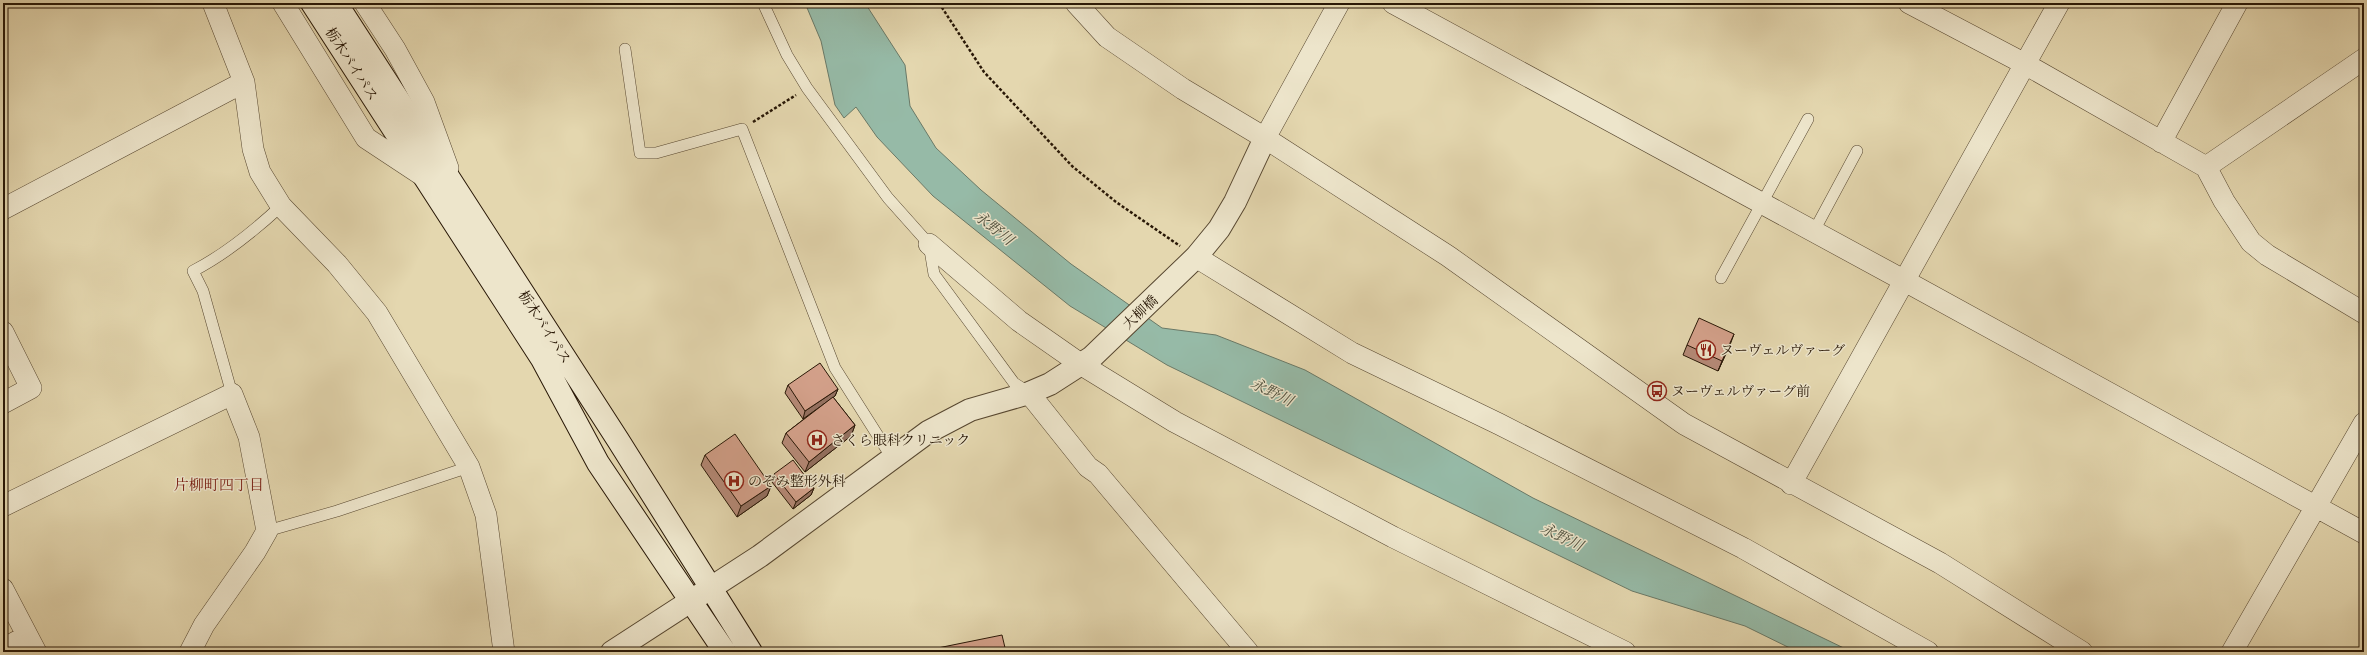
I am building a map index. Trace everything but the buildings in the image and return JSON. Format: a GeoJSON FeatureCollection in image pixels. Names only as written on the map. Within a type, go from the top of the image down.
{"type":"FeatureCollection","features":[{"type":"Feature","properties":{"kind":"main road","name":"栃木バイパス"},"geometry":{"type":"LineString","coordinates":[[312,3],[542,359],[598,463],[726,652]]}},
{"type":"Feature","properties":{"kind":"main road","name":"栃木バイパス"},"geometry":{"type":"LineString","coordinates":[[336,3],[618,440],[751,652]]}},
{"type":"Feature","properties":{"kind":"main road","name":"大柳橋"},"geometry":{"type":"LineString","coordinates":[[612,652],[712,589],[760,556],[928,432],[949,420],[976,408],[1029,393],[1050,384],[1087,361],[1192,262],[1219,229],[1235,202],[1265,138]]}},
{"type":"Feature","properties":{"kind":"street"},"geometry":{"type":"LineString","coordinates":[[214,3],[244,82],[253,149],[260,172],[281,206],[337,264],[377,313],[469,467],[486,515],[504,652]]}},
{"type":"Feature","properties":{"kind":"street"},"geometry":{"type":"LineString","coordinates":[[284,3],[366,138],[422,175]]}},
{"type":"Feature","properties":{"kind":"street"},"geometry":{"type":"LineString","coordinates":[[365,3],[395,49],[424,102],[457,192]]}},
{"type":"Feature","properties":{"kind":"street"},"geometry":{"type":"LineString","coordinates":[[1076,3],[1107,37],[1183,89],[1265,138],[1448,256],[1684,424],[1791,484],[1887,532],[1940,563],[2082,652]]}},
{"type":"Feature","properties":{"kind":"street"},"geometry":{"type":"LineString","coordinates":[[1265,138],[1339,3]]}},
{"type":"Feature","properties":{"kind":"street"},"geometry":{"type":"LineString","coordinates":[[1393,3],[1906,281],[2316,508],[2364,533]]}},
{"type":"Feature","properties":{"kind":"street"},"geometry":{"type":"LineString","coordinates":[[1909,3],[2025,64],[2206,167],[2224,201],[2251,242],[2267,255],[2364,313]]}},
{"type":"Feature","properties":{"kind":"street"},"geometry":{"type":"LineString","coordinates":[[1791,484],[1906,281],[2059,3]]}},
{"type":"Feature","properties":{"kind":"street"},"geometry":{"type":"LineString","coordinates":[[2161,142],[2236,3]]}},
{"type":"Feature","properties":{"kind":"street"},"geometry":{"type":"LineString","coordinates":[[2206,167],[2364,59]]}},
{"type":"Feature","properties":{"kind":"street"},"geometry":{"type":"LineString","coordinates":[[3,210],[244,82]]}},
{"type":"Feature","properties":{"kind":"street"},"geometry":{"type":"LineString","coordinates":[[929,244],[1019,321],[1087,361],[1175,422],[1258,468],[1488,586],[1625,652]]}},
{"type":"Feature","properties":{"kind":"street"},"geometry":{"type":"LineString","coordinates":[[1192,262],[1352,353],[1499,424],[1743,548],[1928,652]]}},
{"type":"Feature","properties":{"kind":"street"},"geometry":{"type":"LineString","coordinates":[[3,332],[31,388],[3,403]]}},
{"type":"Feature","properties":{"kind":"street"},"geometry":{"type":"LineString","coordinates":[[1029,393],[1088,467],[1098,474],[1248,652]]}},
{"type":"Feature","properties":{"kind":"street"},"geometry":{"type":"LineString","coordinates":[[3,506],[232,394],[248,436],[266,531],[255,552],[204,625],[190,652]]}},
{"type":"Feature","properties":{"kind":"street"},"geometry":{"type":"LineString","coordinates":[[2232,652],[2364,423]]}},
{"type":"Feature","properties":{"kind":"street"},"geometry":{"type":"LineString","coordinates":[[3,589],[31,644],[3,649]]}},
{"type":"Feature","properties":{"kind":"lane"},"geometry":{"type":"LineString","coordinates":[[763,3],[787,55],[807,88],[888,198],[929,244],[934,274],[1014,383],[1029,393]]}},
{"type":"Feature","properties":{"kind":"lane"},"geometry":{"type":"LineString","coordinates":[[625,49],[640,153],[656,153],[742,129],[835,368],[892,458]]}},
{"type":"Feature","properties":{"kind":"lane"},"geometry":{"type":"LineString","coordinates":[[1721,278],[1808,119]]}},
{"type":"Feature","properties":{"kind":"lane"},"geometry":{"type":"LineString","coordinates":[[1814,231],[1857,151]]}},
{"type":"Feature","properties":{"kind":"lane"},"geometry":{"type":"LineString","coordinates":[[232,394],[203,291],[193,271],[213,261],[230,249],[281,206]]}},
{"type":"Feature","properties":{"kind":"lane"},"geometry":{"type":"LineString","coordinates":[[266,531],[337,511],[469,467]]}},
{"type":"Feature","properties":{"kind":"path"},"geometry":{"type":"LineString","coordinates":[[938,3],[984,72],[1072,166],[1192,262]]}},
{"type":"Feature","properties":{"kind":"path"},"geometry":{"type":"LineString","coordinates":[[742,129],[807,88]]}},
{"type":"Feature","properties":{"kind":"water","name":"永野川"},"geometry":{"type":"Polygon","coordinates":[[[805,3],[865,3],[905,65],[910,106],[936,148],[981,190],[1071,264],[1162,328],[1216,335],[1305,370],[1533,498],[1852,652],[1798,652],[1745,626],[1632,591],[1167,365],[1070,306],[933,196],[877,137],[856,107],[844,118],[835,105],[821,41],[805,3]]]}},
{"type":"Feature","properties":{"kind":"place","name":"ヌーヴェルヴァーグ"},"geometry":{"type":"Point","coordinates":[1706,350]}},
{"type":"Feature","properties":{"kind":"place","name":"ヌーヴェルヴァーグ前"},"geometry":{"type":"Point","coordinates":[1657,391]}},
{"type":"Feature","properties":{"kind":"place","name":"さくら眼科クリニック"},"geometry":{"type":"Point","coordinates":[817,440]}},
{"type":"Feature","properties":{"kind":"place","name":"のぞみ整形外科"},"geometry":{"type":"Point","coordinates":[734,481]}},
{"type":"Feature","properties":{"kind":"district","name":"片柳町四丁目"},"geometry":{"type":"Point","coordinates":[219,485]}}]}
